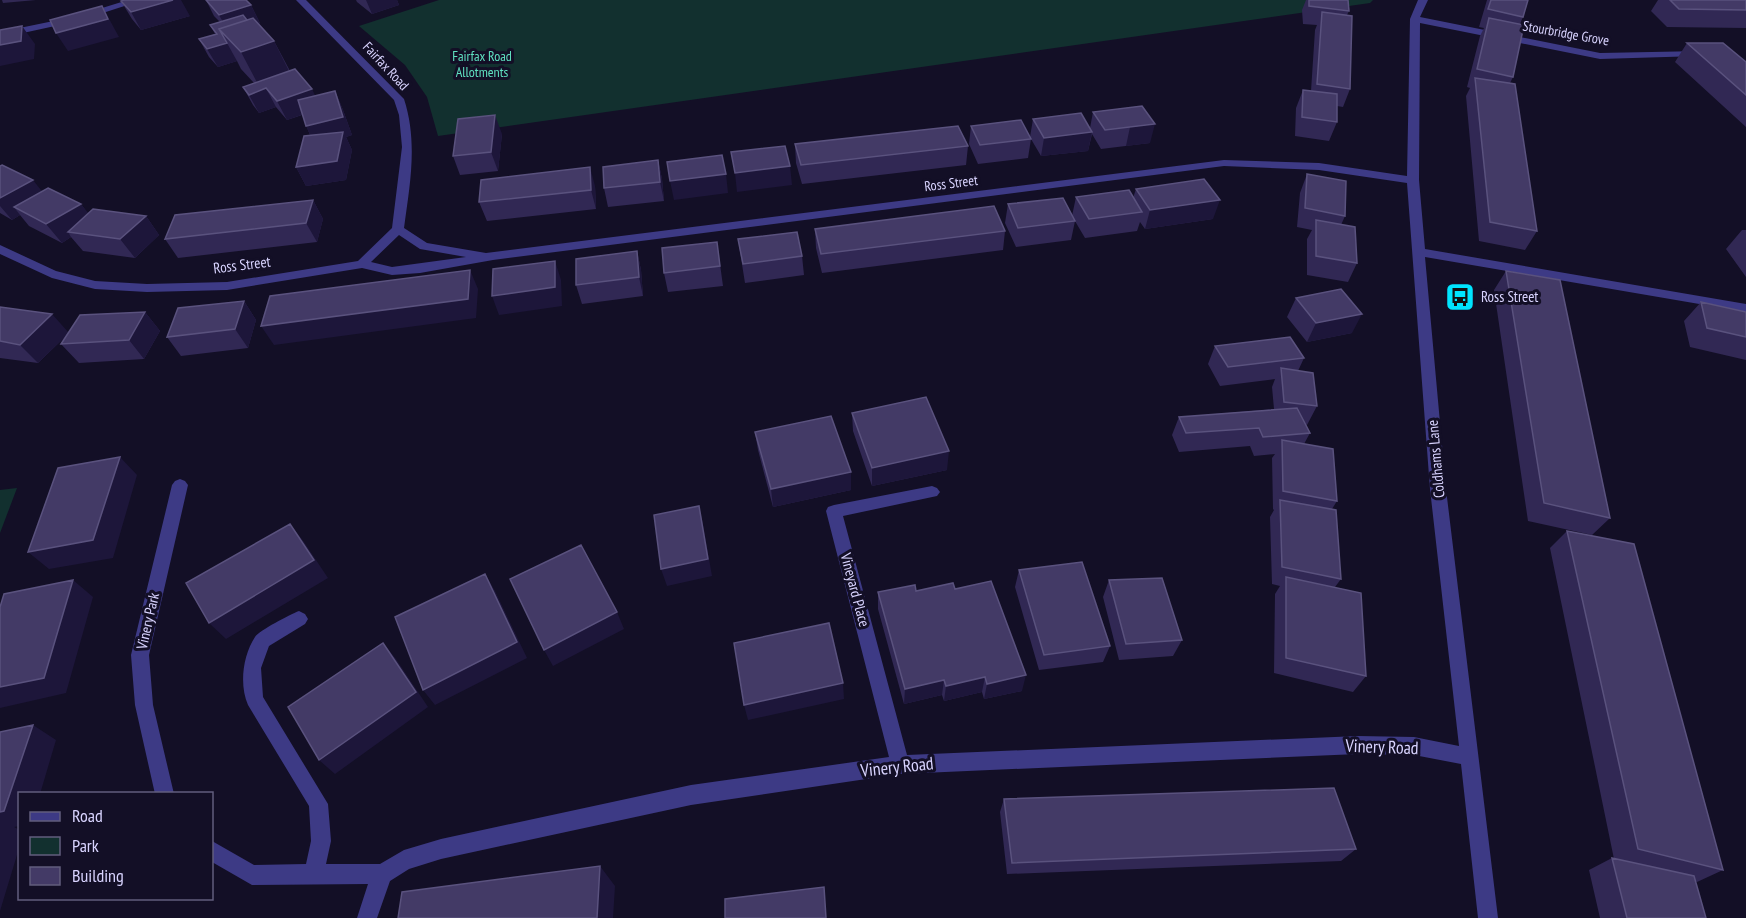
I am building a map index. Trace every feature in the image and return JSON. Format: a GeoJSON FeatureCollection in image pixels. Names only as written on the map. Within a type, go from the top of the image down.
{"type":"FeatureCollection","features":[{"type":"Feature","properties":{"kind":"street"},"geometry":{"type":"LineString","coordinates":[[0,35],[75,19],[138,0]]}},
{"type":"Feature","properties":{"kind":"street","name":"Fairfax Road"},"geometry":{"type":"LineString","coordinates":[[301,0],[399,99],[406,116],[409,134],[398,229]]}},
{"type":"Feature","properties":{"kind":"street","name":"Coldhams Lane"},"geometry":{"type":"LineString","coordinates":[[1423,0],[1415,19],[1413,180],[1438,489],[1488,918]]}},
{"type":"Feature","properties":{"kind":"street","name":"Stourbridge Grove"},"geometry":{"type":"LineString","coordinates":[[1415,19],[1599,56],[1709,52]]}},
{"type":"Feature","properties":{"kind":"street","name":"Ross Street"},"geometry":{"type":"LineString","coordinates":[[0,249],[52,274],[95,285],[147,288],[227,286],[362,264],[392,271],[420,269],[493,256],[1224,163],[1275,162],[1326,166],[1413,180]]}},
{"type":"Feature","properties":{"kind":"street"},"geometry":{"type":"LineString","coordinates":[[362,264],[398,229]]}},
{"type":"Feature","properties":{"kind":"street","name":"Ross Street"},"geometry":{"type":"LineString","coordinates":[[398,229],[424,246],[493,256]]}},
{"type":"Feature","properties":{"kind":"street"},"geometry":{"type":"LineString","coordinates":[[1419,252],[1746,308]]}},
{"type":"Feature","properties":{"kind":"street","name":"Vinery Park"},"geometry":{"type":"LineString","coordinates":[[165,792],[144,705],[140,655],[180,485]]}},
{"type":"Feature","properties":{"kind":"street","name":"Vineyard Place"},"geometry":{"type":"LineString","coordinates":[[900,765],[834,511],[932,492]]}},
{"type":"Feature","properties":{"kind":"street"},"geometry":{"type":"LineString","coordinates":[[299,618],[262,641],[252,668],[254,699],[318,804],[321,841],[314,874]]}},
{"type":"Feature","properties":{"kind":"street","name":"Vinery Road"},"geometry":{"type":"LineString","coordinates":[[382,874],[404,860],[441,849],[691,795],[900,765],[1358,745],[1414,746],[1470,758]]}},
{"type":"Feature","properties":{"kind":"street"},"geometry":{"type":"LineString","coordinates":[[213,852],[252,874],[382,874],[367,918]]}},
{"type":"Feature","properties":{"kind":"green space","name":"Fairfax Road Allotments"},"geometry":{"type":"Polygon","coordinates":[[[439,0],[1373,0],[1370,3],[438,136],[427,97],[405,65],[359,26],[439,0]]]}},
{"type":"Feature","properties":{"kind":"green space"},"geometry":{"type":"Polygon","coordinates":[[[17,488],[0,533],[0,490],[17,488]]]}},
{"type":"Feature","properties":{"kind":"building"},"geometry":{"type":"Polygon","coordinates":[[[173,0],[131,12],[121,1],[173,0]]]}},
{"type":"Feature","properties":{"kind":"building"},"geometry":{"type":"Polygon","coordinates":[[[206,0],[246,0],[251,5],[219,15],[206,0]]]}},
{"type":"Feature","properties":{"kind":"building"},"geometry":{"type":"Polygon","coordinates":[[[1309,0],[1348,0],[1349,11],[1309,6],[1309,0]]]}},
{"type":"Feature","properties":{"kind":"building"},"geometry":{"type":"Polygon","coordinates":[[[1491,0],[1528,0],[1523,17],[1488,9],[1491,0]]]}},
{"type":"Feature","properties":{"kind":"building"},"geometry":{"type":"Polygon","coordinates":[[[1670,0],[1746,0],[1746,10],[1679,9],[1670,0]]]}},
{"type":"Feature","properties":{"kind":"building"},"geometry":{"type":"Polygon","coordinates":[[[102,6],[108,19],[56,33],[50,20],[102,6]]]}},
{"type":"Feature","properties":{"kind":"building"},"geometry":{"type":"Polygon","coordinates":[[[1322,12],[1352,16],[1350,89],[1317,84],[1322,12]]]}},
{"type":"Feature","properties":{"kind":"building"},"geometry":{"type":"Polygon","coordinates":[[[243,15],[247,20],[219,29],[227,43],[207,49],[199,39],[217,34],[210,25],[243,15]]]}},
{"type":"Feature","properties":{"kind":"building"},"geometry":{"type":"Polygon","coordinates":[[[253,18],[274,41],[241,52],[219,29],[253,18]]]}},
{"type":"Feature","properties":{"kind":"building"},"geometry":{"type":"Polygon","coordinates":[[[1489,18],[1524,25],[1513,77],[1477,69],[1489,18]]]}},
{"type":"Feature","properties":{"kind":"building"},"geometry":{"type":"Polygon","coordinates":[[[22,26],[21,41],[0,45],[0,30],[22,26]]]}},
{"type":"Feature","properties":{"kind":"building"},"geometry":{"type":"Polygon","coordinates":[[[1687,43],[1723,43],[1746,62],[1746,95],[1687,43]]]}},
{"type":"Feature","properties":{"kind":"building"},"geometry":{"type":"Polygon","coordinates":[[[295,69],[312,89],[277,101],[266,88],[249,95],[243,87],[295,69]]]}},
{"type":"Feature","properties":{"kind":"building"},"geometry":{"type":"Polygon","coordinates":[[[1475,78],[1515,84],[1537,231],[1490,222],[1475,78]]]}},
{"type":"Feature","properties":{"kind":"building"},"geometry":{"type":"Polygon","coordinates":[[[1303,90],[1337,94],[1337,122],[1302,117],[1303,90]]]}},
{"type":"Feature","properties":{"kind":"building"},"geometry":{"type":"Polygon","coordinates":[[[335,91],[343,117],[306,126],[298,100],[335,91]]]}},
{"type":"Feature","properties":{"kind":"building"},"geometry":{"type":"Polygon","coordinates":[[[1142,106],[1155,124],[1105,130],[1093,112],[1142,106]]]}},
{"type":"Feature","properties":{"kind":"building"},"geometry":{"type":"Polygon","coordinates":[[[1081,113],[1092,132],[1044,138],[1033,119],[1081,113]]]}},
{"type":"Feature","properties":{"kind":"building"},"geometry":{"type":"Polygon","coordinates":[[[495,115],[491,152],[453,156],[458,119],[495,115]]]}},
{"type":"Feature","properties":{"kind":"building"},"geometry":{"type":"Polygon","coordinates":[[[1021,120],[1031,139],[980,145],[971,126],[1021,120]]]}},
{"type":"Feature","properties":{"kind":"building"},"geometry":{"type":"Polygon","coordinates":[[[958,126],[968,146],[801,165],[795,144],[958,126]]]}},
{"type":"Feature","properties":{"kind":"building"},"geometry":{"type":"Polygon","coordinates":[[[343,132],[337,161],[296,167],[304,136],[343,132]]]}},
{"type":"Feature","properties":{"kind":"building"},"geometry":{"type":"Polygon","coordinates":[[[785,146],[790,166],[735,173],[731,152],[785,146]]]}},
{"type":"Feature","properties":{"kind":"building"},"geometry":{"type":"Polygon","coordinates":[[[722,155],[726,174],[670,181],[667,162],[722,155]]]}},
{"type":"Feature","properties":{"kind":"building"},"geometry":{"type":"Polygon","coordinates":[[[658,160],[660,182],[604,188],[603,167],[658,160]]]}},
{"type":"Feature","properties":{"kind":"building"},"geometry":{"type":"Polygon","coordinates":[[[0,166],[33,180],[0,198],[0,166]]]}},
{"type":"Feature","properties":{"kind":"building"},"geometry":{"type":"Polygon","coordinates":[[[590,167],[591,190],[479,202],[481,180],[590,167]]]}},
{"type":"Feature","properties":{"kind":"building"},"geometry":{"type":"Polygon","coordinates":[[[1307,174],[1346,181],[1345,216],[1305,208],[1307,174]]]}},
{"type":"Feature","properties":{"kind":"building"},"geometry":{"type":"Polygon","coordinates":[[[1204,179],[1220,200],[1150,210],[1136,189],[1204,179]]]}},
{"type":"Feature","properties":{"kind":"building"},"geometry":{"type":"Polygon","coordinates":[[[48,188],[81,204],[46,224],[14,207],[48,188]]]}},
{"type":"Feature","properties":{"kind":"building"},"geometry":{"type":"Polygon","coordinates":[[[1129,190],[1142,212],[1089,219],[1076,197],[1129,190]]]}},
{"type":"Feature","properties":{"kind":"building"},"geometry":{"type":"Polygon","coordinates":[[[1063,198],[1075,221],[1018,228],[1008,204],[1063,198]]]}},
{"type":"Feature","properties":{"kind":"building"},"geometry":{"type":"Polygon","coordinates":[[[313,200],[306,223],[165,239],[175,215],[313,200]]]}},
{"type":"Feature","properties":{"kind":"building"},"geometry":{"type":"Polygon","coordinates":[[[994,206],[1005,231],[821,254],[815,229],[994,206]]]}},
{"type":"Feature","properties":{"kind":"building"},"geometry":{"type":"Polygon","coordinates":[[[93,209],[146,216],[120,239],[68,232],[93,209]]]}},
{"type":"Feature","properties":{"kind":"building"},"geometry":{"type":"Polygon","coordinates":[[[1316,220],[1355,227],[1357,263],[1316,256],[1316,220]]]}},
{"type":"Feature","properties":{"kind":"building"},"geometry":{"type":"Polygon","coordinates":[[[797,232],[802,256],[743,264],[738,239],[797,232]]]}},
{"type":"Feature","properties":{"kind":"building"},"geometry":{"type":"Polygon","coordinates":[[[717,242],[720,266],[664,273],[662,248],[717,242]]]}},
{"type":"Feature","properties":{"kind":"building"},"geometry":{"type":"Polygon","coordinates":[[[637,251],[639,277],[576,285],[576,259],[637,251]]]}},
{"type":"Feature","properties":{"kind":"building"},"geometry":{"type":"Polygon","coordinates":[[[555,261],[555,287],[492,296],[493,269],[555,261]]]}},
{"type":"Feature","properties":{"kind":"building"},"geometry":{"type":"Polygon","coordinates":[[[470,270],[468,299],[261,326],[270,296],[470,270]]]}},
{"type":"Feature","properties":{"kind":"building"},"geometry":{"type":"Polygon","coordinates":[[[1506,271],[1560,280],[1610,518],[1544,503],[1506,271]]]}},
{"type":"Feature","properties":{"kind":"building"},"geometry":{"type":"Polygon","coordinates":[[[1341,289],[1362,314],[1316,323],[1296,298],[1341,289]]]}},
{"type":"Feature","properties":{"kind":"building"},"geometry":{"type":"Polygon","coordinates":[[[244,301],[235,329],[167,337],[178,308],[244,301]]]}},
{"type":"Feature","properties":{"kind":"building"},"geometry":{"type":"Polygon","coordinates":[[[1701,302],[1746,312],[1746,337],[1707,328],[1701,302]]]}},
{"type":"Feature","properties":{"kind":"building"},"geometry":{"type":"Polygon","coordinates":[[[0,307],[52,314],[20,345],[0,341],[0,307]]]}},
{"type":"Feature","properties":{"kind":"building"},"geometry":{"type":"Polygon","coordinates":[[[145,312],[129,340],[61,344],[80,315],[145,312]]]}},
{"type":"Feature","properties":{"kind":"building"},"geometry":{"type":"Polygon","coordinates":[[[1290,337],[1304,358],[1228,367],[1215,346],[1290,337]]]}},
{"type":"Feature","properties":{"kind":"building"},"geometry":{"type":"Polygon","coordinates":[[[1281,368],[1313,373],[1317,406],[1284,402],[1281,368]]]}},
{"type":"Feature","properties":{"kind":"building"},"geometry":{"type":"Polygon","coordinates":[[[926,397],[949,451],[872,468],[852,413],[926,397]]]}},
{"type":"Feature","properties":{"kind":"building"},"geometry":{"type":"Polygon","coordinates":[[[1297,408],[1310,433],[1263,437],[1259,428],[1186,433],[1179,417],[1297,408]]]}},
{"type":"Feature","properties":{"kind":"building"},"geometry":{"type":"Polygon","coordinates":[[[831,416],[851,472],[771,489],[755,432],[831,416]]]}},
{"type":"Feature","properties":{"kind":"building"},"geometry":{"type":"Polygon","coordinates":[[[1282,440],[1333,449],[1337,501],[1283,491],[1282,440]]]}},
{"type":"Feature","properties":{"kind":"building"},"geometry":{"type":"Polygon","coordinates":[[[120,457],[93,540],[28,552],[58,468],[120,457]]]}},
{"type":"Feature","properties":{"kind":"building"},"geometry":{"type":"Polygon","coordinates":[[[1280,500],[1336,510],[1341,579],[1282,567],[1280,500]]]}},
{"type":"Feature","properties":{"kind":"building"},"geometry":{"type":"Polygon","coordinates":[[[699,506],[708,559],[661,569],[654,515],[699,506]]]}},
{"type":"Feature","properties":{"kind":"building"},"geometry":{"type":"Polygon","coordinates":[[[290,524],[314,560],[209,623],[186,583],[290,524]]]}},
{"type":"Feature","properties":{"kind":"building"},"geometry":{"type":"Polygon","coordinates":[[[1567,531],[1634,544],[1723,870],[1638,849],[1567,531]]]}},
{"type":"Feature","properties":{"kind":"building"},"geometry":{"type":"Polygon","coordinates":[[[581,545],[617,612],[544,650],[510,579],[581,545]]]}},
{"type":"Feature","properties":{"kind":"building"},"geometry":{"type":"Polygon","coordinates":[[[1082,562],[1110,646],[1044,655],[1019,570],[1082,562]]]}},
{"type":"Feature","properties":{"kind":"building"},"geometry":{"type":"Polygon","coordinates":[[[485,574],[517,642],[423,690],[395,617],[485,574]]]}},
{"type":"Feature","properties":{"kind":"building"},"geometry":{"type":"Polygon","coordinates":[[[1286,577],[1361,593],[1366,676],[1286,658],[1286,577]]]}},
{"type":"Feature","properties":{"kind":"building"},"geometry":{"type":"Polygon","coordinates":[[[1162,578],[1182,640],[1126,644],[1109,580],[1162,578]]]}},
{"type":"Feature","properties":{"kind":"building"},"geometry":{"type":"Polygon","coordinates":[[[73,580],[44,678],[0,687],[0,607],[4,594],[73,580]]]}},
{"type":"Feature","properties":{"kind":"building"},"geometry":{"type":"Polygon","coordinates":[[[991,581],[1026,675],[987,684],[985,677],[946,686],[944,680],[905,689],[878,592],[915,585],[916,591],[953,583],[955,589],[991,581]]]}},
{"type":"Feature","properties":{"kind":"building"},"geometry":{"type":"Polygon","coordinates":[[[829,623],[843,683],[744,705],[734,643],[829,623]]]}},
{"type":"Feature","properties":{"kind":"building"},"geometry":{"type":"Polygon","coordinates":[[[383,643],[416,692],[319,760],[288,707],[383,643]]]}},
{"type":"Feature","properties":{"kind":"building"},"geometry":{"type":"Polygon","coordinates":[[[33,725],[4,811],[0,812],[0,732],[33,725]]]}},
{"type":"Feature","properties":{"kind":"building"},"geometry":{"type":"Polygon","coordinates":[[[1334,788],[1356,849],[1012,863],[1004,799],[1334,788]]]}},
{"type":"Feature","properties":{"kind":"building"},"geometry":{"type":"Polygon","coordinates":[[[1612,858],[1694,876],[1706,918],[1627,918],[1612,858]]]}},
{"type":"Feature","properties":{"kind":"building"},"geometry":{"type":"Polygon","coordinates":[[[600,866],[597,918],[398,918],[402,892],[600,866]]]}},
{"type":"Feature","properties":{"kind":"building"},"geometry":{"type":"Polygon","coordinates":[[[824,887],[826,918],[725,918],[725,899],[824,887]]]}},
{"type":"Feature","properties":{"kind":"place","name":"Ross Street"},"geometry":{"type":"Point","coordinates":[1460,297]}}]}
